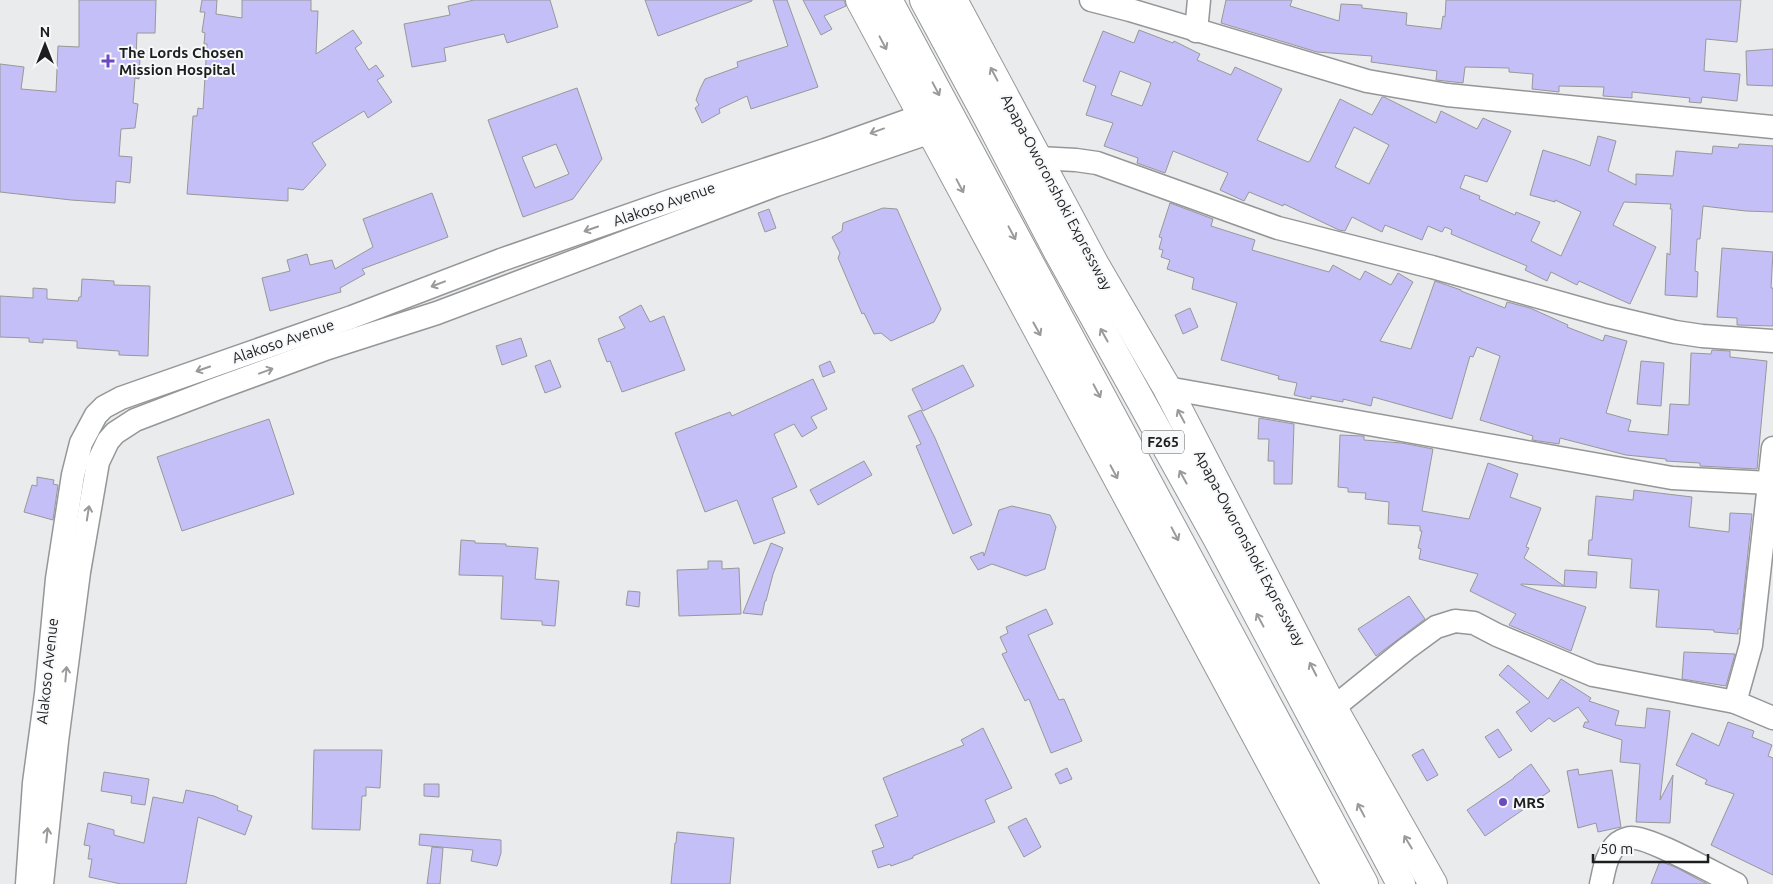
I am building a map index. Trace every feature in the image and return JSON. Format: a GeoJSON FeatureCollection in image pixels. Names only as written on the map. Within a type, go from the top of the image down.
{"type":"FeatureCollection","features":[{"type":"Feature","properties":{"kind":"main road"},"geometry":{"type":"LineString","coordinates":[[860,0],[1336,884]]}},
{"type":"Feature","properties":{"kind":"main road","name":"F265"},"geometry":{"type":"LineString","coordinates":[[888,0],[1364,884]]}},
{"type":"Feature","properties":{"kind":"main road","name":"Apapa-Oworonshoki Expressway"},"geometry":{"type":"LineString","coordinates":[[924,0],[1058,252],[1217,538],[1401,884]]}},
{"type":"Feature","properties":{"kind":"main road","name":"Apapa-Oworonshoki Expressway"},"geometry":{"type":"LineString","coordinates":[[953,0],[1094,263],[1167,388],[1334,708],[1433,884]]}},
{"type":"Feature","properties":{"kind":"street"},"geometry":{"type":"LineString","coordinates":[[1091,0],[1367,80],[1447,95],[1773,128]]}},
{"type":"Feature","properties":{"kind":"street"},"geometry":{"type":"LineString","coordinates":[[1196,31],[1199,0]]}},
{"type":"Feature","properties":{"kind":"street","name":"Alakoso Avenue"},"geometry":{"type":"LineString","coordinates":[[27,884],[34,783],[46,694],[57,579],[73,475],[81,443],[96,414],[104,407],[121,398],[352,317],[501,260],[670,201],[825,150],[927,123]]}},
{"type":"Feature","properties":{"kind":"street","name":"Alakoso Avenue"},"geometry":{"type":"LineString","coordinates":[[42,884],[57,741],[80,563],[98,462],[108,441],[115,433],[135,420],[216,389],[328,348],[437,313],[776,185],[927,123]]}},
{"type":"Feature","properties":{"kind":"street"},"geometry":{"type":"LineString","coordinates":[[1038,158],[1097,163],[1278,228],[1432,267],[1607,316],[1702,336],[1773,341]]}},
{"type":"Feature","properties":{"kind":"street"},"geometry":{"type":"LineString","coordinates":[[1167,388],[1511,448],[1608,468],[1672,478],[1770,483]]}},
{"type":"Feature","properties":{"kind":"street"},"geometry":{"type":"LineString","coordinates":[[1734,702],[1751,645],[1773,448]]}},
{"type":"Feature","properties":{"kind":"street"},"geometry":{"type":"LineString","coordinates":[[1334,708],[1436,627],[1455,621],[1474,623],[1593,675],[1734,702],[1773,718]]}},
{"type":"Feature","properties":{"kind":"street"},"geometry":{"type":"LineString","coordinates":[[1601,884],[1609,854],[1617,843],[1631,838],[1654,844],[1689,859],[1736,884]]}},
{"type":"Feature","properties":{"kind":"building"},"geometry":{"type":"Polygon","coordinates":[[[79,0],[156,0],[155,33],[137,33],[136,57],[140,58],[139,79],[135,78],[133,103],[138,104],[135,128],[121,129],[119,156],[132,157],[130,183],[116,181],[115,203],[0,192],[0,64],[24,67],[21,89],[56,92],[58,46],[79,47],[79,0]]]}},
{"type":"Feature","properties":{"kind":"building"},"geometry":{"type":"Polygon","coordinates":[[[202,0],[217,0],[216,14],[242,18],[242,0],[311,0],[311,11],[318,11],[316,54],[353,30],[362,43],[355,48],[369,70],[376,65],[384,76],[377,80],[392,102],[368,118],[364,111],[312,143],[326,165],[303,190],[288,188],[288,201],[187,194],[193,116],[197,116],[198,108],[203,109],[207,44],[204,44],[205,33],[202,32],[205,12],[200,12],[202,0]]]}},
{"type":"Feature","properties":{"kind":"building"},"geometry":{"type":"Polygon","coordinates":[[[474,0],[550,0],[558,27],[507,43],[504,34],[444,48],[446,61],[412,67],[404,24],[450,15],[448,6],[474,0]]]}},
{"type":"Feature","properties":{"kind":"building"},"geometry":{"type":"Polygon","coordinates":[[[645,0],[752,0],[752,1],[658,36],[645,0]]]}},
{"type":"Feature","properties":{"kind":"building"},"geometry":{"type":"Polygon","coordinates":[[[773,0],[787,0],[818,87],[751,109],[747,96],[719,109],[720,113],[702,123],[695,108],[699,105],[696,100],[705,79],[738,67],[737,62],[788,46],[773,0]]]}},
{"type":"Feature","properties":{"kind":"building"},"geometry":{"type":"Polygon","coordinates":[[[803,0],[844,0],[846,6],[824,16],[832,29],[821,35],[803,0]]]}},
{"type":"Feature","properties":{"kind":"building"},"geometry":{"type":"Polygon","coordinates":[[[1226,0],[1292,0],[1290,6],[1339,21],[1341,4],[1362,5],[1362,8],[1407,13],[1406,25],[1441,29],[1443,16],[1445,17],[1446,0],[1741,0],[1737,42],[1706,39],[1704,71],[1740,74],[1737,101],[1702,97],[1701,103],[1689,102],[1690,98],[1632,92],[1632,98],[1603,96],[1604,87],[1559,86],[1559,92],[1532,89],[1533,74],[1509,72],[1509,68],[1465,67],[1463,83],[1436,80],[1437,71],[1371,62],[1372,56],[1317,52],[1221,23],[1226,0]]]}},
{"type":"Feature","properties":{"kind":"building"},"geometry":{"type":"Polygon","coordinates":[[[1139,30],[1173,43],[1174,41],[1200,54],[1197,60],[1231,75],[1235,67],[1282,89],[1257,140],[1308,162],[1340,99],[1372,115],[1382,97],[1384,97],[1436,123],[1441,111],[1477,129],[1483,118],[1511,131],[1487,182],[1465,175],[1460,188],[1480,196],[1479,199],[1515,215],[1516,212],[1540,222],[1531,241],[1561,256],[1581,212],[1555,200],[1555,202],[1530,195],[1543,150],[1590,166],[1598,136],[1616,141],[1608,171],[1636,185],[1636,174],[1673,176],[1676,151],[1712,154],[1713,146],[1738,148],[1739,144],[1773,146],[1773,212],[1703,206],[1700,239],[1697,239],[1695,271],[1698,272],[1697,297],[1665,295],[1667,253],[1670,255],[1671,204],[1624,202],[1613,225],[1656,247],[1630,304],[1579,281],[1577,285],[1551,272],[1547,281],[1525,270],[1527,266],[1451,234],[1452,230],[1445,227],[1442,232],[1428,226],[1422,240],[1385,225],[1382,232],[1352,217],[1345,231],[1339,230],[1284,204],[1283,206],[1249,192],[1244,201],[1220,190],[1228,173],[1173,151],[1165,173],[1137,163],[1138,158],[1104,146],[1113,123],[1086,115],[1096,86],[1083,81],[1103,31],[1134,43],[1139,30]],[[1120,71],[1111,95],[1142,106],[1151,83],[1120,71]],[[1354,127],[1335,167],[1369,184],[1389,145],[1354,127]]]}},
{"type":"Feature","properties":{"kind":"building"},"geometry":{"type":"Polygon","coordinates":[[[1773,49],[1773,86],[1747,85],[1746,51],[1773,49]]]}},
{"type":"Feature","properties":{"kind":"building"},"geometry":{"type":"Polygon","coordinates":[[[577,88],[602,159],[573,199],[523,217],[488,120],[577,88]],[[556,144],[522,157],[535,188],[569,174],[556,144]]]}},
{"type":"Feature","properties":{"kind":"building"},"geometry":{"type":"Polygon","coordinates":[[[432,193],[448,237],[362,269],[365,274],[340,288],[341,292],[270,311],[262,278],[290,271],[287,260],[307,254],[310,265],[332,260],[335,269],[373,247],[363,219],[432,193]]]}},
{"type":"Feature","properties":{"kind":"building"},"geometry":{"type":"Polygon","coordinates":[[[1170,203],[1213,219],[1211,226],[1255,240],[1252,250],[1329,272],[1333,265],[1360,280],[1365,271],[1391,285],[1398,273],[1413,282],[1380,341],[1411,349],[1435,281],[1505,308],[1507,302],[1530,308],[1568,325],[1567,327],[1603,341],[1605,335],[1627,341],[1606,413],[1631,420],[1628,431],[1668,435],[1670,404],[1689,405],[1691,353],[1711,354],[1712,350],[1730,351],[1730,357],[1767,361],[1757,469],[1700,466],[1700,463],[1666,461],[1666,459],[1626,455],[1560,438],[1559,444],[1532,440],[1533,436],[1480,420],[1500,356],[1477,347],[1473,357],[1470,356],[1452,419],[1373,397],[1371,406],[1343,399],[1343,402],[1311,396],[1311,399],[1294,395],[1297,383],[1278,379],[1279,376],[1221,360],[1237,303],[1192,289],[1194,278],[1167,269],[1170,260],[1161,257],[1163,250],[1159,249],[1162,238],[1159,237],[1170,203]]]}},
{"type":"Feature","properties":{"kind":"building"},"geometry":{"type":"Polygon","coordinates":[[[883,208],[897,209],[941,309],[934,322],[891,341],[881,333],[874,334],[864,313],[862,314],[838,258],[840,253],[832,237],[842,231],[843,223],[883,208]]]}},
{"type":"Feature","properties":{"kind":"building"},"geometry":{"type":"Polygon","coordinates":[[[769,209],[776,228],[765,232],[758,213],[769,209]]]}},
{"type":"Feature","properties":{"kind":"building"},"geometry":{"type":"Polygon","coordinates":[[[1722,248],[1773,252],[1771,288],[1773,288],[1773,326],[1737,325],[1737,318],[1717,317],[1722,248]]]}},
{"type":"Feature","properties":{"kind":"building"},"geometry":{"type":"Polygon","coordinates":[[[82,279],[114,281],[114,285],[150,286],[148,356],[119,355],[119,351],[77,348],[77,341],[43,339],[43,343],[29,342],[29,338],[0,337],[0,296],[33,298],[33,288],[47,289],[47,299],[78,301],[79,297],[81,297],[82,279]]]}},
{"type":"Feature","properties":{"kind":"building"},"geometry":{"type":"Polygon","coordinates":[[[641,305],[650,322],[664,316],[685,370],[622,392],[610,361],[607,362],[598,339],[625,328],[619,317],[641,305]]]}},
{"type":"Feature","properties":{"kind":"building"},"geometry":{"type":"Polygon","coordinates":[[[1190,308],[1198,327],[1183,334],[1175,315],[1190,308]]]}},
{"type":"Feature","properties":{"kind":"building"},"geometry":{"type":"Polygon","coordinates":[[[521,338],[527,356],[502,365],[496,346],[521,338]]]}},
{"type":"Feature","properties":{"kind":"building"},"geometry":{"type":"Polygon","coordinates":[[[550,360],[561,387],[545,393],[535,366],[550,360]]]}},
{"type":"Feature","properties":{"kind":"building"},"geometry":{"type":"Polygon","coordinates":[[[830,361],[835,372],[823,377],[819,366],[830,361]]]}},
{"type":"Feature","properties":{"kind":"building"},"geometry":{"type":"Polygon","coordinates":[[[1641,361],[1664,363],[1661,406],[1637,404],[1641,361]]]}},
{"type":"Feature","properties":{"kind":"building"},"geometry":{"type":"Polygon","coordinates":[[[963,365],[974,386],[923,411],[912,389],[963,365]]]}},
{"type":"Feature","properties":{"kind":"building"},"geometry":{"type":"Polygon","coordinates":[[[813,379],[827,409],[811,417],[817,428],[802,437],[794,424],[774,434],[797,487],[772,498],[785,533],[754,544],[737,500],[705,512],[675,433],[730,412],[732,416],[813,379]]]}},
{"type":"Feature","properties":{"kind":"building"},"geometry":{"type":"Polygon","coordinates":[[[921,410],[972,525],[953,534],[916,446],[921,444],[908,416],[921,410]]]}},
{"type":"Feature","properties":{"kind":"building"},"geometry":{"type":"Polygon","coordinates":[[[1259,418],[1294,424],[1292,484],[1274,484],[1274,461],[1268,461],[1269,439],[1258,439],[1259,418]]]}},
{"type":"Feature","properties":{"kind":"building"},"geometry":{"type":"Polygon","coordinates":[[[269,419],[294,494],[182,531],[157,457],[269,419]]]}},
{"type":"Feature","properties":{"kind":"building"},"geometry":{"type":"Polygon","coordinates":[[[1340,435],[1364,436],[1364,440],[1402,443],[1433,449],[1422,511],[1469,519],[1488,463],[1518,474],[1510,497],[1541,508],[1526,547],[1529,548],[1524,558],[1564,586],[1565,570],[1597,572],[1596,588],[1521,584],[1586,607],[1571,651],[1509,625],[1516,614],[1470,591],[1478,574],[1419,559],[1421,549],[1418,548],[1422,531],[1420,531],[1420,526],[1388,524],[1389,502],[1365,499],[1366,493],[1348,492],[1348,488],[1338,487],[1340,435]]]}},
{"type":"Feature","properties":{"kind":"building"},"geometry":{"type":"Polygon","coordinates":[[[864,461],[872,475],[818,505],[810,490],[864,461]]]}},
{"type":"Feature","properties":{"kind":"building"},"geometry":{"type":"Polygon","coordinates":[[[37,477],[54,480],[53,484],[58,485],[53,520],[24,512],[32,485],[37,486],[37,477]]]}},
{"type":"Feature","properties":{"kind":"building"},"geometry":{"type":"Polygon","coordinates":[[[1634,490],[1692,497],[1689,527],[1729,532],[1730,513],[1752,514],[1738,634],[1714,632],[1714,630],[1656,627],[1659,590],[1630,588],[1632,559],[1588,555],[1589,540],[1592,540],[1596,496],[1633,500],[1634,490]]]}},
{"type":"Feature","properties":{"kind":"building"},"geometry":{"type":"Polygon","coordinates":[[[1012,506],[1050,515],[1056,527],[1045,569],[1026,576],[992,564],[978,570],[970,557],[983,552],[984,556],[999,510],[1012,506]]]}},
{"type":"Feature","properties":{"kind":"building"},"geometry":{"type":"Polygon","coordinates":[[[461,540],[475,541],[475,543],[538,548],[535,579],[559,581],[555,626],[542,625],[542,621],[501,619],[503,576],[459,575],[461,540]]]}},
{"type":"Feature","properties":{"kind":"building"},"geometry":{"type":"Polygon","coordinates":[[[771,543],[783,548],[773,574],[762,615],[743,613],[771,543]]]}},
{"type":"Feature","properties":{"kind":"building"},"geometry":{"type":"Polygon","coordinates":[[[708,561],[722,561],[722,569],[739,568],[741,614],[679,616],[677,570],[708,569],[708,561]]]}},
{"type":"Feature","properties":{"kind":"building"},"geometry":{"type":"Polygon","coordinates":[[[628,591],[640,592],[639,607],[626,605],[628,591]]]}},
{"type":"Feature","properties":{"kind":"building"},"geometry":{"type":"Polygon","coordinates":[[[1409,596],[1425,619],[1376,656],[1358,629],[1409,596]]]}},
{"type":"Feature","properties":{"kind":"building"},"geometry":{"type":"Polygon","coordinates":[[[1046,609],[1053,624],[1028,635],[1059,700],[1064,699],[1082,741],[1051,753],[1029,699],[1025,701],[1002,654],[1007,652],[1000,637],[1008,633],[1006,627],[1046,609]]]}},
{"type":"Feature","properties":{"kind":"building"},"geometry":{"type":"Polygon","coordinates":[[[1684,652],[1735,654],[1726,686],[1682,679],[1684,652]]]}},
{"type":"Feature","properties":{"kind":"building"},"geometry":{"type":"Polygon","coordinates":[[[1508,665],[1548,699],[1561,679],[1591,698],[1589,701],[1619,711],[1615,725],[1645,728],[1647,708],[1670,711],[1660,800],[1673,775],[1670,823],[1636,822],[1640,764],[1620,762],[1622,740],[1583,727],[1585,722],[1589,722],[1578,707],[1554,722],[1549,718],[1531,732],[1516,712],[1530,702],[1499,675],[1508,665]]]}},
{"type":"Feature","properties":{"kind":"building"},"geometry":{"type":"Polygon","coordinates":[[[1728,722],[1754,731],[1752,737],[1772,745],[1768,756],[1773,758],[1773,875],[1711,845],[1734,794],[1705,784],[1707,780],[1676,765],[1692,733],[1719,746],[1728,722]]]}},
{"type":"Feature","properties":{"kind":"building"},"geometry":{"type":"Polygon","coordinates":[[[983,728],[1012,788],[985,800],[995,822],[913,856],[913,858],[891,866],[890,864],[878,868],[872,851],[884,847],[875,825],[898,816],[883,778],[964,745],[961,740],[983,728]]]}},
{"type":"Feature","properties":{"kind":"building"},"geometry":{"type":"Polygon","coordinates":[[[1498,729],[1512,750],[1499,758],[1485,737],[1498,729]]]}},
{"type":"Feature","properties":{"kind":"building"},"geometry":{"type":"Polygon","coordinates":[[[1423,749],[1438,775],[1427,781],[1412,755],[1423,749]]]}},
{"type":"Feature","properties":{"kind":"building"},"geometry":{"type":"Polygon","coordinates":[[[314,750],[382,750],[380,788],[366,787],[366,796],[362,796],[360,830],[312,829],[314,750]]]}},
{"type":"Feature","properties":{"kind":"building"},"geometry":{"type":"Polygon","coordinates":[[[1531,764],[1550,791],[1485,836],[1467,810],[1531,764]]]}},
{"type":"Feature","properties":{"kind":"building"},"geometry":{"type":"Polygon","coordinates":[[[1067,768],[1072,779],[1060,784],[1055,774],[1067,768]]]}},
{"type":"Feature","properties":{"kind":"building"},"geometry":{"type":"Polygon","coordinates":[[[1578,769],[1579,775],[1612,770],[1621,827],[1598,832],[1596,823],[1578,828],[1567,771],[1578,769]]]}},
{"type":"Feature","properties":{"kind":"building"},"geometry":{"type":"Polygon","coordinates":[[[104,772],[149,779],[145,805],[131,803],[132,796],[101,791],[104,772]]]}},
{"type":"Feature","properties":{"kind":"building"},"geometry":{"type":"Polygon","coordinates":[[[424,784],[439,784],[439,797],[424,796],[424,784]]]}},
{"type":"Feature","properties":{"kind":"building"},"geometry":{"type":"Polygon","coordinates":[[[186,790],[214,796],[238,806],[237,810],[252,816],[245,835],[198,817],[186,884],[121,884],[89,877],[92,859],[88,859],[90,846],[84,845],[88,823],[114,830],[114,835],[144,843],[153,797],[183,803],[186,790]]]}},
{"type":"Feature","properties":{"kind":"building"},"geometry":{"type":"Polygon","coordinates":[[[1026,818],[1041,847],[1024,857],[1008,827],[1026,818]]]}},
{"type":"Feature","properties":{"kind":"building"},"geometry":{"type":"Polygon","coordinates":[[[677,832],[734,838],[730,884],[671,884],[677,832]]]}},
{"type":"Feature","properties":{"kind":"building"},"geometry":{"type":"Polygon","coordinates":[[[420,834],[501,840],[501,853],[497,866],[471,861],[473,850],[419,845],[420,834]]]}},
{"type":"Feature","properties":{"kind":"building"},"geometry":{"type":"Polygon","coordinates":[[[432,847],[443,848],[440,884],[427,884],[432,847]]]}},
{"type":"Feature","properties":{"kind":"building"},"geometry":{"type":"Polygon","coordinates":[[[1660,861],[1677,868],[1707,884],[1651,884],[1660,861]]]}},
{"type":"Feature","properties":{"kind":"place","name":"The Lords Chosen Mission Hospital"},"geometry":{"type":"Point","coordinates":[108,61]}},
{"type":"Feature","properties":{"kind":"place","name":"MRS"},"geometry":{"type":"Point","coordinates":[1503,802]}}]}
